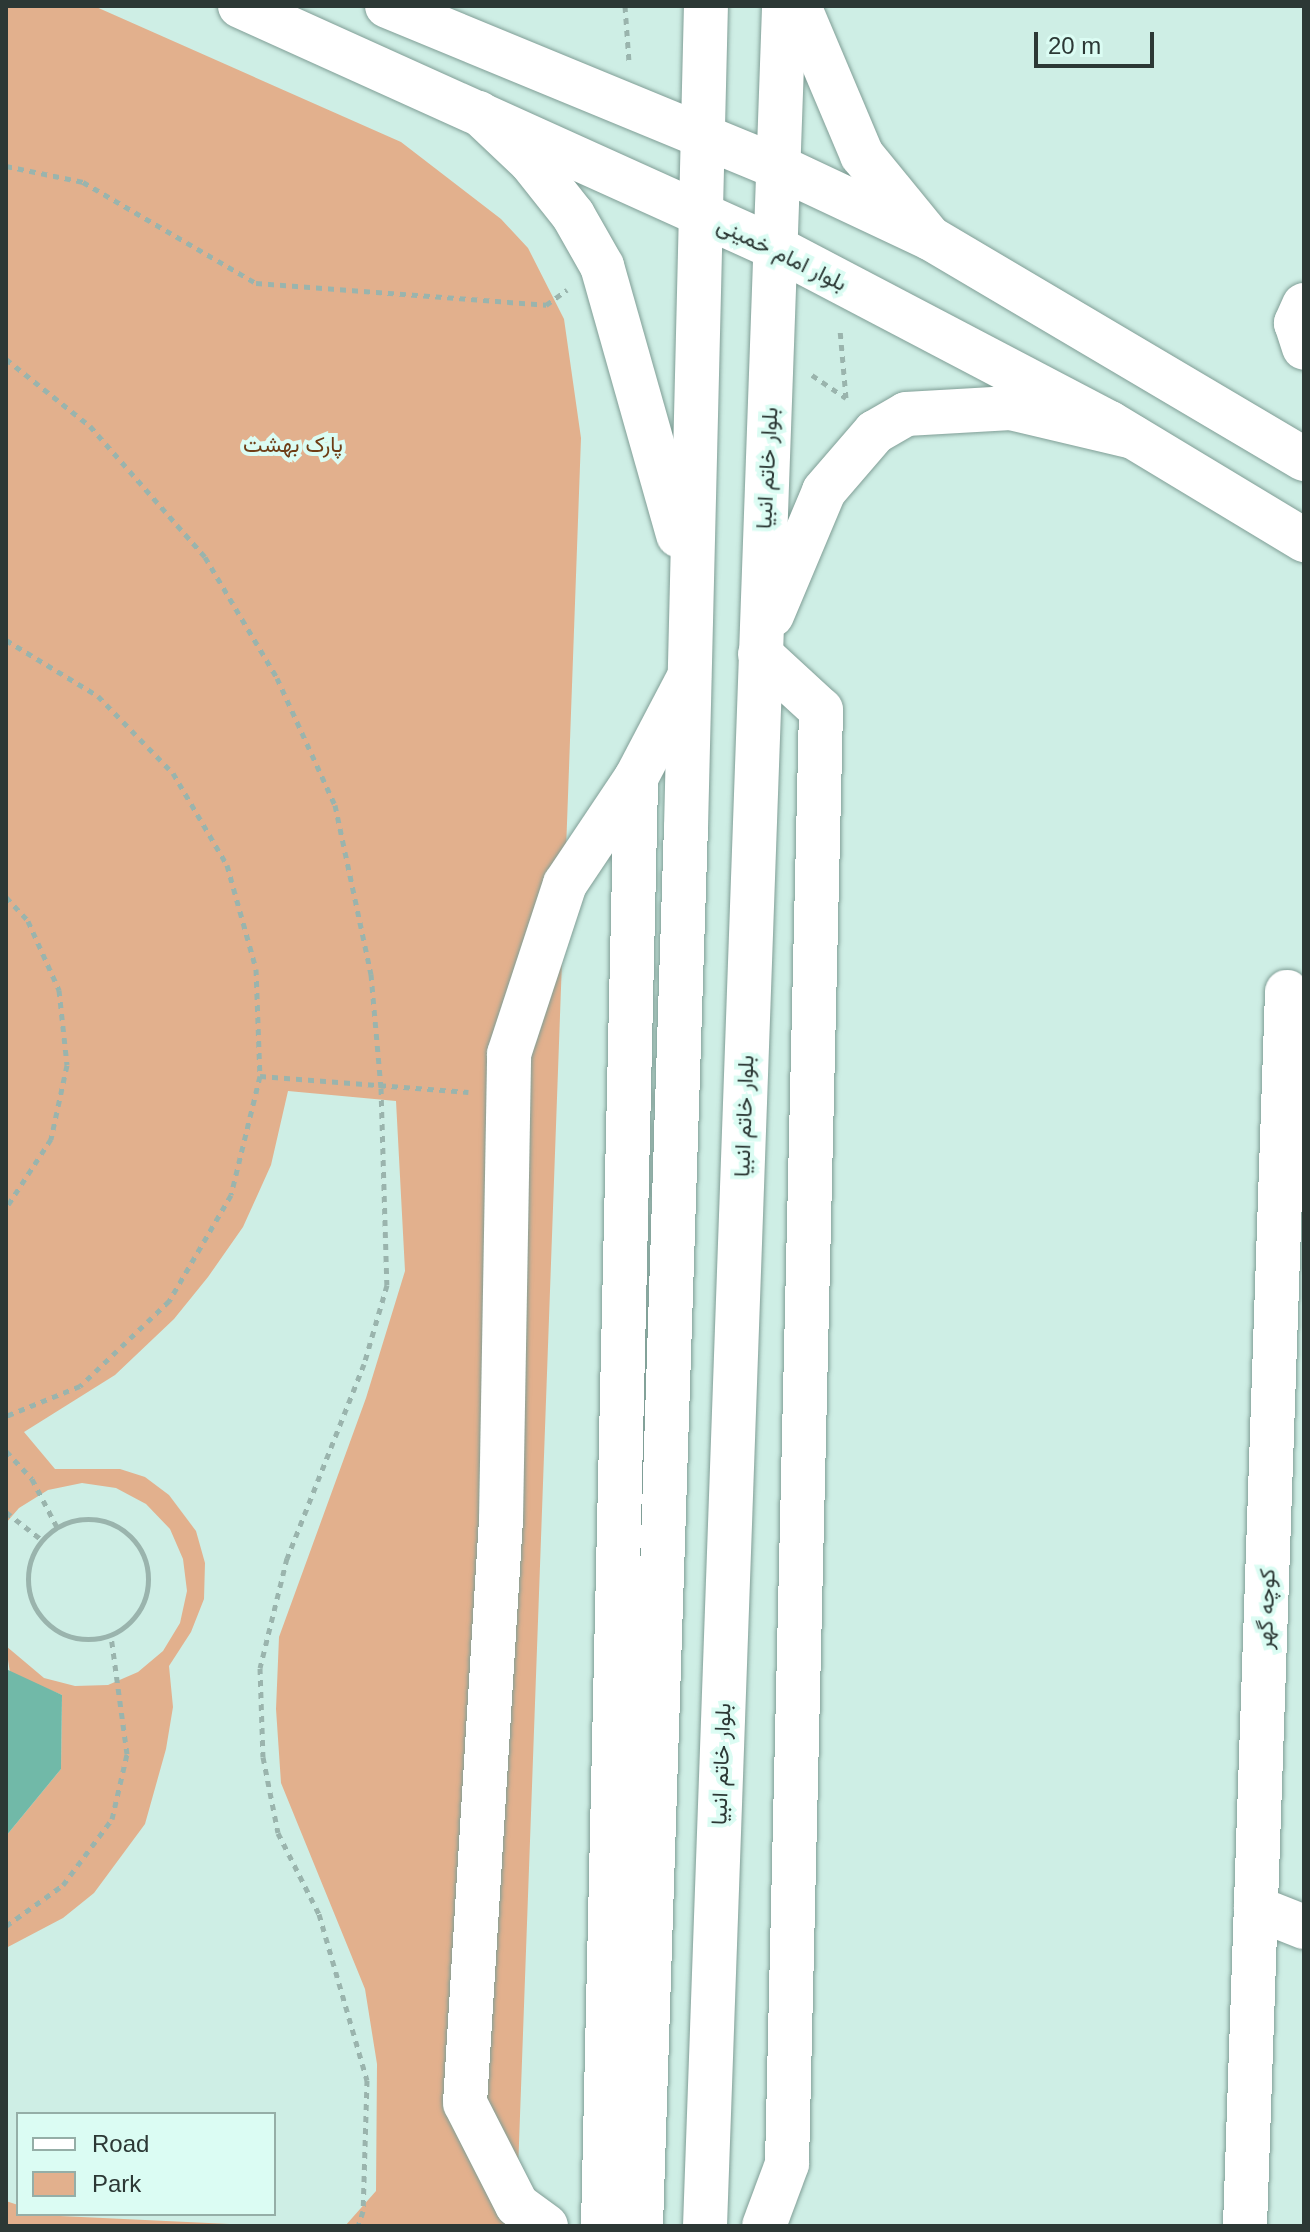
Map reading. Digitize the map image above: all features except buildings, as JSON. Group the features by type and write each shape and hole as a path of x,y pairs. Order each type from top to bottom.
{"street":[{"name":"بلوار امام خمینی","path":"240,6 778,249 1133,437 1304,540"},
{"path":"387,6 781,168 930,238 1304,459"},
{"path":"641,2226 692,585 700,134 706,6"},
{"name":"بلوار خاتم انبیا","path":"705,2226 760,649 781,168 784,6"},
{"path":"799,6 862,155 930,238"},
{"path":"479,113 531,162 573,215 602,266 692,585"},
{"path":"1304,305 1296,323 1304,348"},
{"path":"764,2226 787,2164 821,710 760,649 824,491 875,432 906,414 1011,408 1133,437"},
{"path":"546,2226 517,2205 465,2103 501,1520 509,1054 565,884 636,778 689,677"},
{"path":"603,2226 636,778"},
{"name":"کوچه گهر","path":"1245,2226 1256,1908 1288,1445 1287,992"},
{"path":"1256,1908 1304,1927"}],"path":[{"path":"6,166 83,182 256,283 546,305 602,266"},
{"path":"6,359 90,426 205,557 277,678 335,805 371,974 381,1088 387,1285 364,1364 287,1558 260,1668 263,1757 278,1833 319,1914 367,2080 363,2211 358,2226"},
{"path":"6,640 98,696 173,773 227,865 256,969 260,1076 231,1195 169,1301 80,1386 6,1416"},
{"path":"6,897 28,921 59,990 67,1065 51,1139 6,1208"},
{"path":"260,1076 381,1088 509,1095"},
{"path":"6,1451 32,1479 57,1527"},
{"path":"6,1512 42,1540"},
{"path":"95,1519 131,1536 142,1552 148,1591 140,1610 111,1635 71,1637 39,1614 27,1576 42,1540 57,1527 95,1519"},
{"path":"6,1926 63,1885 112,1819 127,1754 111,1635"}],"green space":[{"name":"پارک بهشت","path":"6,6 94,6 401,142 501,219 528,248 564,319 581,438 516,2226 345,2226 376,2191 377,2064 365,1989 281,1783 276,1709 279,1637 366,1398 405,1271 396,1101 288,1091 271,1165 243,1227 208,1277 174,1319 115,1375 24,1432 55,1469 120,1469 145,1477 169,1495 196,1531 205,1563 204,1599 191,1632 169,1666 173,1707 166,1749 145,1824 94,1893 63,1918 6,1948 6,1836 61,1769 62,1695 10,1673 6,1646 44,1678 75,1686 108,1685 138,1672 163,1651 180,1623 187,1591 183,1559 170,1529 146,1504 116,1488 82,1483 48,1490 19,1508 6,1523"},
{"path":"6,2201 16,2204 16,2216 274,2226 6,2226"}],"shaded area":[{"path":"6,1669 62,1695 61,1769 6,1836"}]}
